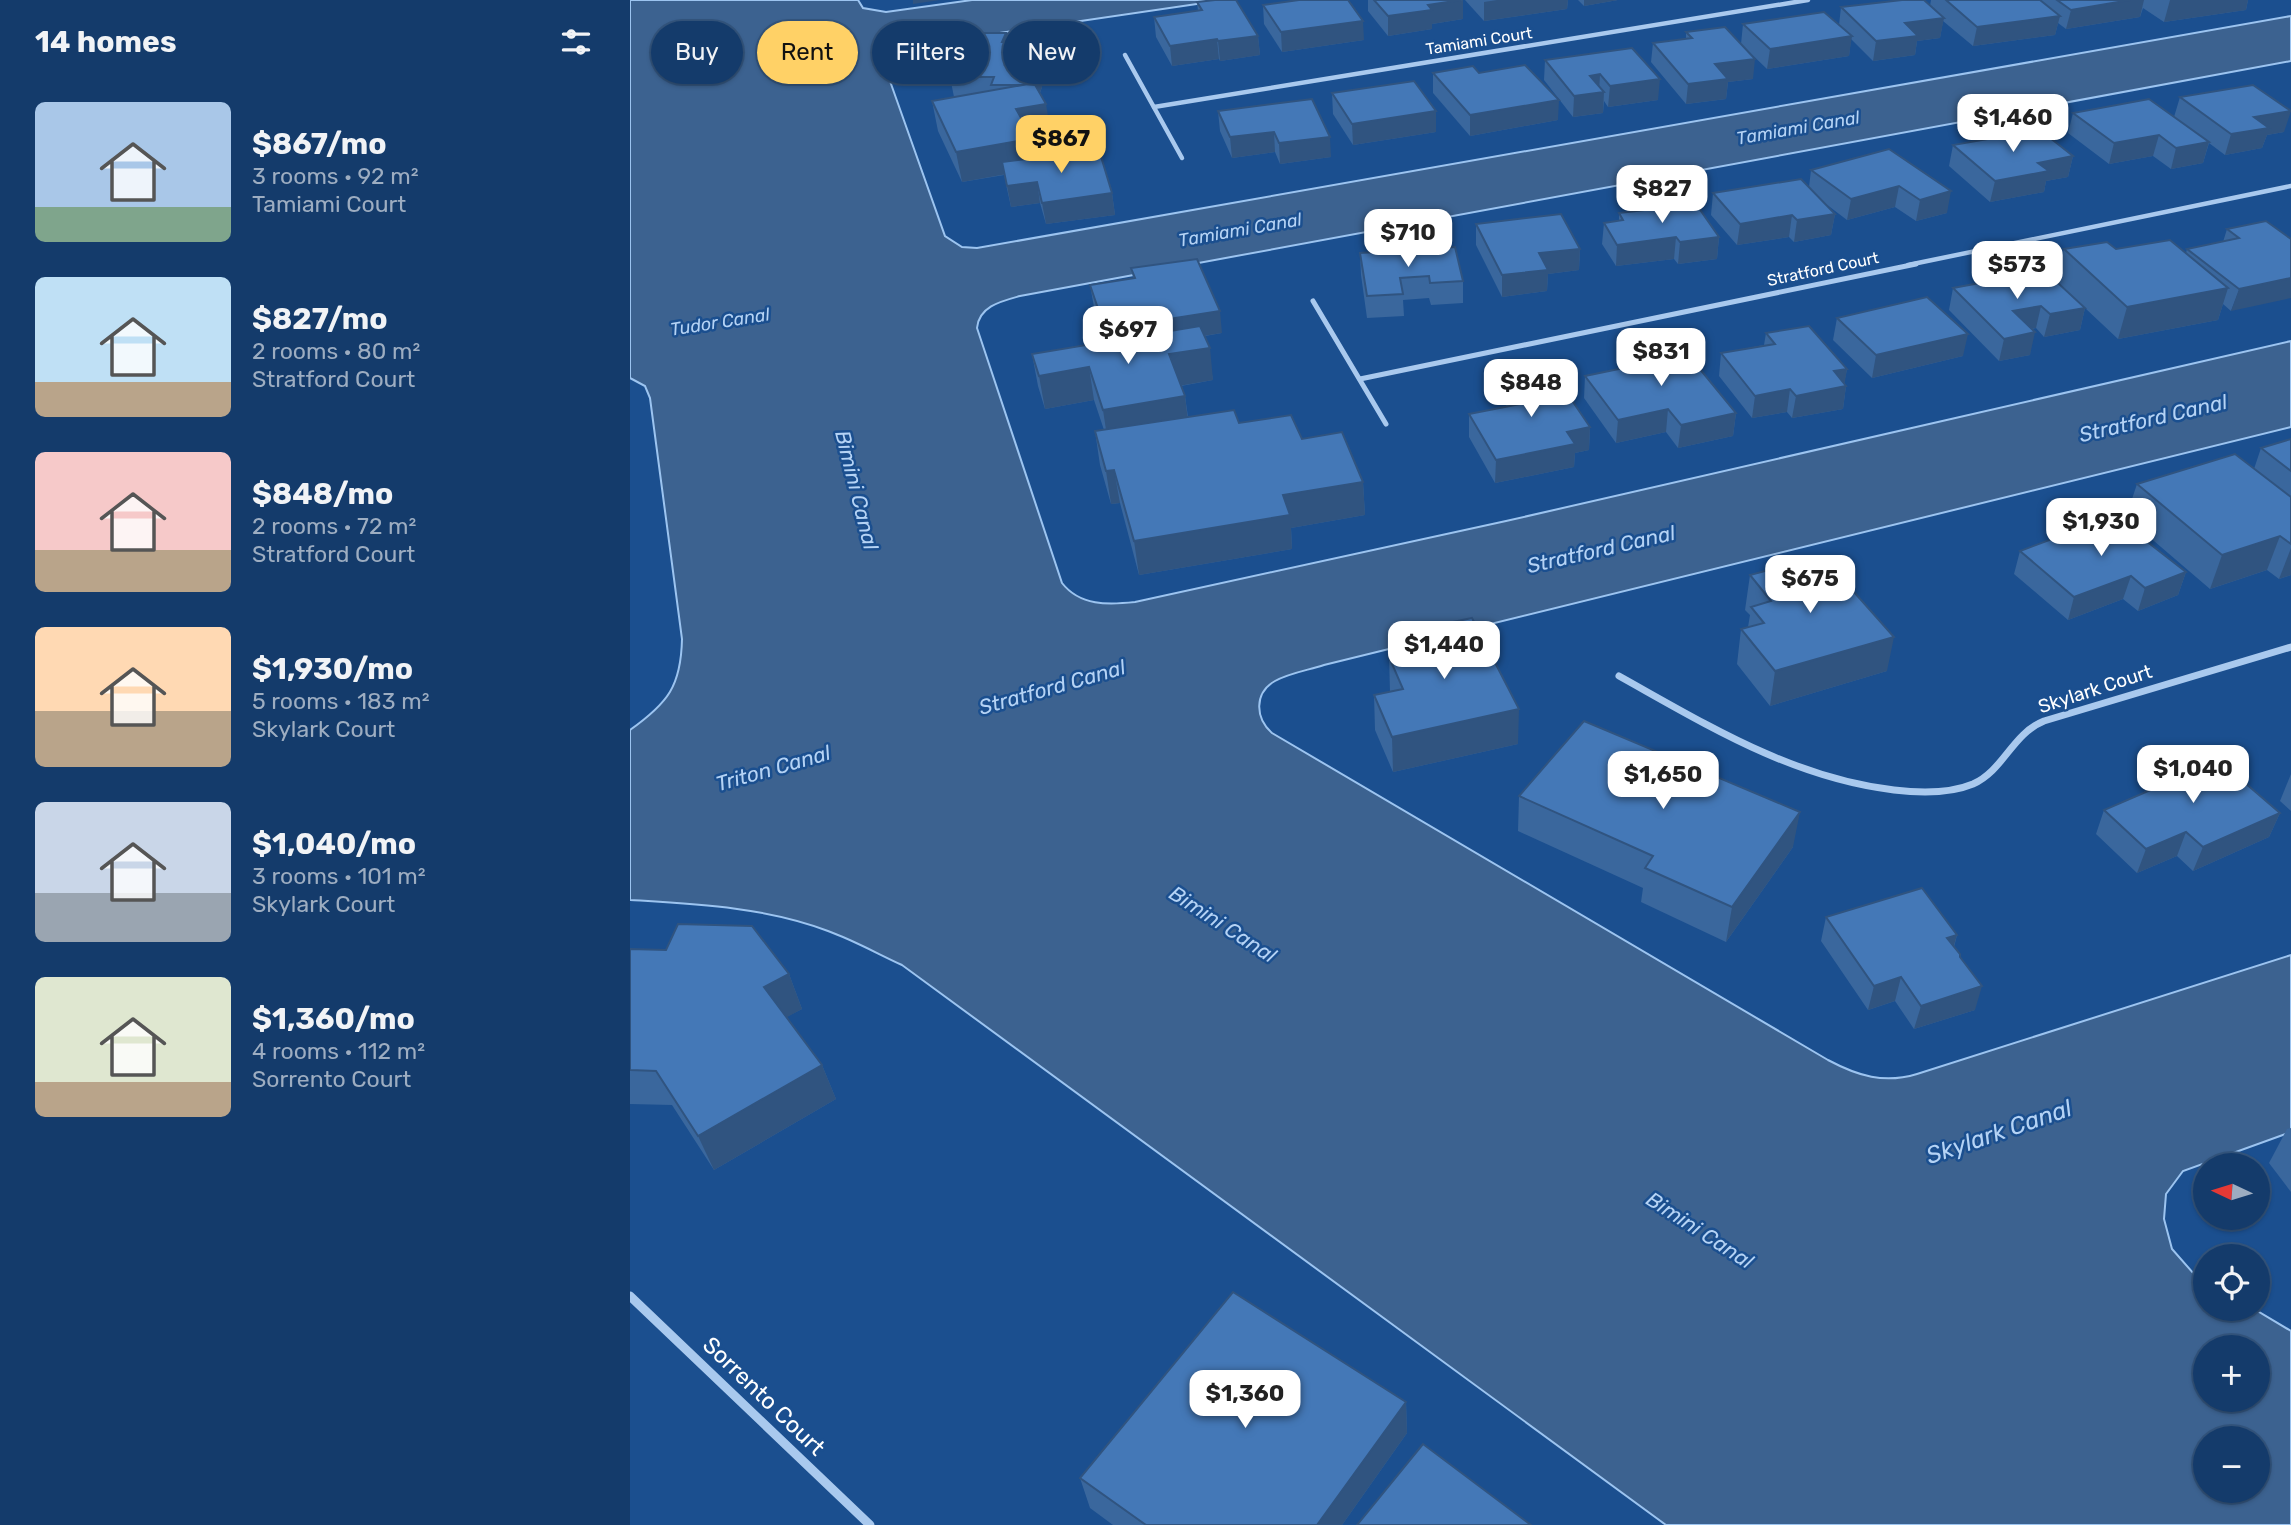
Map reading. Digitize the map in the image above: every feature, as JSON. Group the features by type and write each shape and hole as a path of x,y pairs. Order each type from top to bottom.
{"street":[{"name":"Tamiami Court","path":"1154,107 1808,0"},
{"path":"1125,55 1182,158"},
{"name":"Stratford Court","path":"1360,379 2291,186"},
{"path":"1313,301 1386,424"},
{"name":"Skylark Court","path":"1619,676 1751,747 1797,768 1860,787 1938,792 1955,790 1989,775 2021,736 2041,722 2072,710 2291,647"},
{"name":"Sorrento Court","path":"630,1296 870,1525"}],"water":[{"path":"630,0 858,0 863,8 886,12 972,0 1224,0 1081,21 1003,21 1003,32 989,35 989,21 872,21 872,84 891,84 945,236 962,247 977,248 2291,16 2291,61 1020,296 992,306 982,314 977,328 1062,583 1069,591 1086,600 1115,604 1135,602 1506,521 2291,341 2291,427 1324,665 1275,681 1263,692 1259,706 1262,720 1272,733 1828,1060 1871,1077 1893,1078 1917,1074 2291,955 2291,1132 2233,1153 2193,1153 2193,1167 2183,1171 2166,1194 2164,1219 2172,1249 2193,1273 2193,1321 2270,1321 2270,1319 2291,1331 2291,1525 1666,1525 902,965 837,935 780,917 730,908 630,900 630,730 654,711 670,692 679,669 682,639 650,398 645,386 630,378"}],"building":[{"path":"1236,0 1258,36 1170,46 1154,17 1202,10 1197,2"},
{"path":"1299,0 1348,0 1363,21 1281,32 1263,5"},
{"path":"1374,0 1461,0 1428,5 1432,10 1388,16"},
{"path":"1924,0 1944,18 1905,23 1918,36 1876,41 1841,7"},
{"path":"1946,0 2040,0 2060,16 1977,27"},
{"path":"2057,0 2130,0 2071,10"},
{"path":"1824,12 1852,36 1770,49 1743,24"},
{"path":"1725,27 1755,59 1715,64 1728,79 1688,84 1653,43 1692,38 1686,32"},
{"path":"989,33 1003,33 1003,84 1032,84 991,85 994,77 989,77"},
{"path":"1632,48 1660,79 1610,86 1600,74 1590,76 1604,92 1574,96 1545,60"},
{"path":"1525,65 1559,100 1470,115 1433,73 1473,66 1479,73"},
{"path":"1414,81 1436,111 1352,124 1332,93"},
{"path":"1035,84 1046,104 1016,109 1025,125 1034,124 1041,137 956,152 932,101"},
{"path":"2253,85 2291,111 2254,117 2269,128 2231,134 2180,97"},
{"path":"1312,99 1330,137 1279,143 1274,132 1230,137 1218,111"},
{"path":"2149,99 2209,142 2176,148 2159,135 2114,143 2073,113"},
{"path":"2040,130 2073,156 2038,163 2049,171 1995,181 1953,145"},
{"path":"1889,149 1951,191 1920,200 1899,186 1851,199 1811,170"},
{"path":"1099,150 1112,193 1042,203 1037,182 1007,186 1002,162"},
{"path":"1801,179 1835,214 1797,220 1792,215 1740,224 1713,193"},
{"path":"1696,204 1719,237 1680,242 1676,237 1617,245 1604,223 1623,220 1619,213"},
{"path":"1561,214 1580,249 1539,253 1548,270 1502,275 1476,224"},
{"path":"2266,221 2291,239 2291,278 2239,289 2187,249 2239,238 2227,229"},
{"path":"2170,240 2228,288 2127,307 2064,249 2107,242 2116,249"},
{"path":"1455,247 1463,281 1430,283 1429,276 1400,278 1403,294 1367,296 1360,253"},
{"path":"1197,259 1220,311 1105,329 1090,285 1135,278 1131,268"},
{"path":"2045,271 2085,308 2050,314 2041,306 2013,311 2035,332 2004,339 1953,288"},
{"path":"1927,297 1968,334 1876,355 1837,318"},
{"path":"1200,326 1210,348 1169,354 1185,396 1103,410 1089,367 1039,376 1032,354"},
{"path":"1809,326 1847,369 1834,371 1846,386 1796,396 1790,389 1755,396 1721,353 1775,344 1766,333"},
{"path":"1681,346 1736,413 1681,425 1668,409 1618,420 1585,376 1633,366 1626,357"},
{"path":"1554,374 1590,427 1567,432 1575,444 1496,460 1469,414 1520,404 1506,383"},
{"path":"1234,410 1239,423 1291,415 1302,439 1342,432 1363,482 1283,495 1290,515 1134,541 1114,470 1106,471 1095,431"},
{"path":"2291,439 2291,471 2261,448"},
{"path":"2235,454 2291,497 2291,544 2280,536 2222,555 2137,484"},
{"path":"2114,516 2186,572 2145,588 2131,576 2074,597 2020,551"},
{"path":"1822,556 1894,637 1775,671 1741,629 1764,623 1751,607 1771,601 1750,575"},
{"path":"1472,618 1519,709 1392,737 1374,695 1403,689 1389,657 1411,652 1402,633"},
{"path":"1584,721 1800,812 1732,907 1645,868 1653,856 1519,796"},
{"path":"2209,752 2280,813 2203,847 2186,832 2146,849 2104,810 2160,786 2150,777"},
{"path":"1922,888 1957,935 1947,938 1982,986 1921,1006 1901,977 1874,986 1826,917"},
{"path":"678,924 752,926 789,974 764,987 822,1065 698,1136 656,1071 630,1070 630,949 666,950"},
{"path":"1233,1292 1406,1402 1317,1525 1146,1525 1080,1478"},
{"path":"1423,1444 1531,1525 1357,1525"}],"water label":[{"name":"Tamiami Canal","path":"1798,128"},
{"name":"Tamiami Canal","path":"1240,230"},
{"name":"Tudor Canal","path":"720,322"},
{"name":"Stratford Canal","path":"2153,418"},
{"name":"Bimini Canal","path":"857,490"},
{"name":"Stratford Canal","path":"1601,549"},
{"name":"Stratford Canal","path":"1052,687"},
{"name":"Triton Canal","path":"773,768"},
{"name":"Bimini Canal","path":"1223,924"},
{"name":"Skylark Canal","path":"1999,1132"},
{"name":"Bimini Canal","path":"1700,1230"}]}
